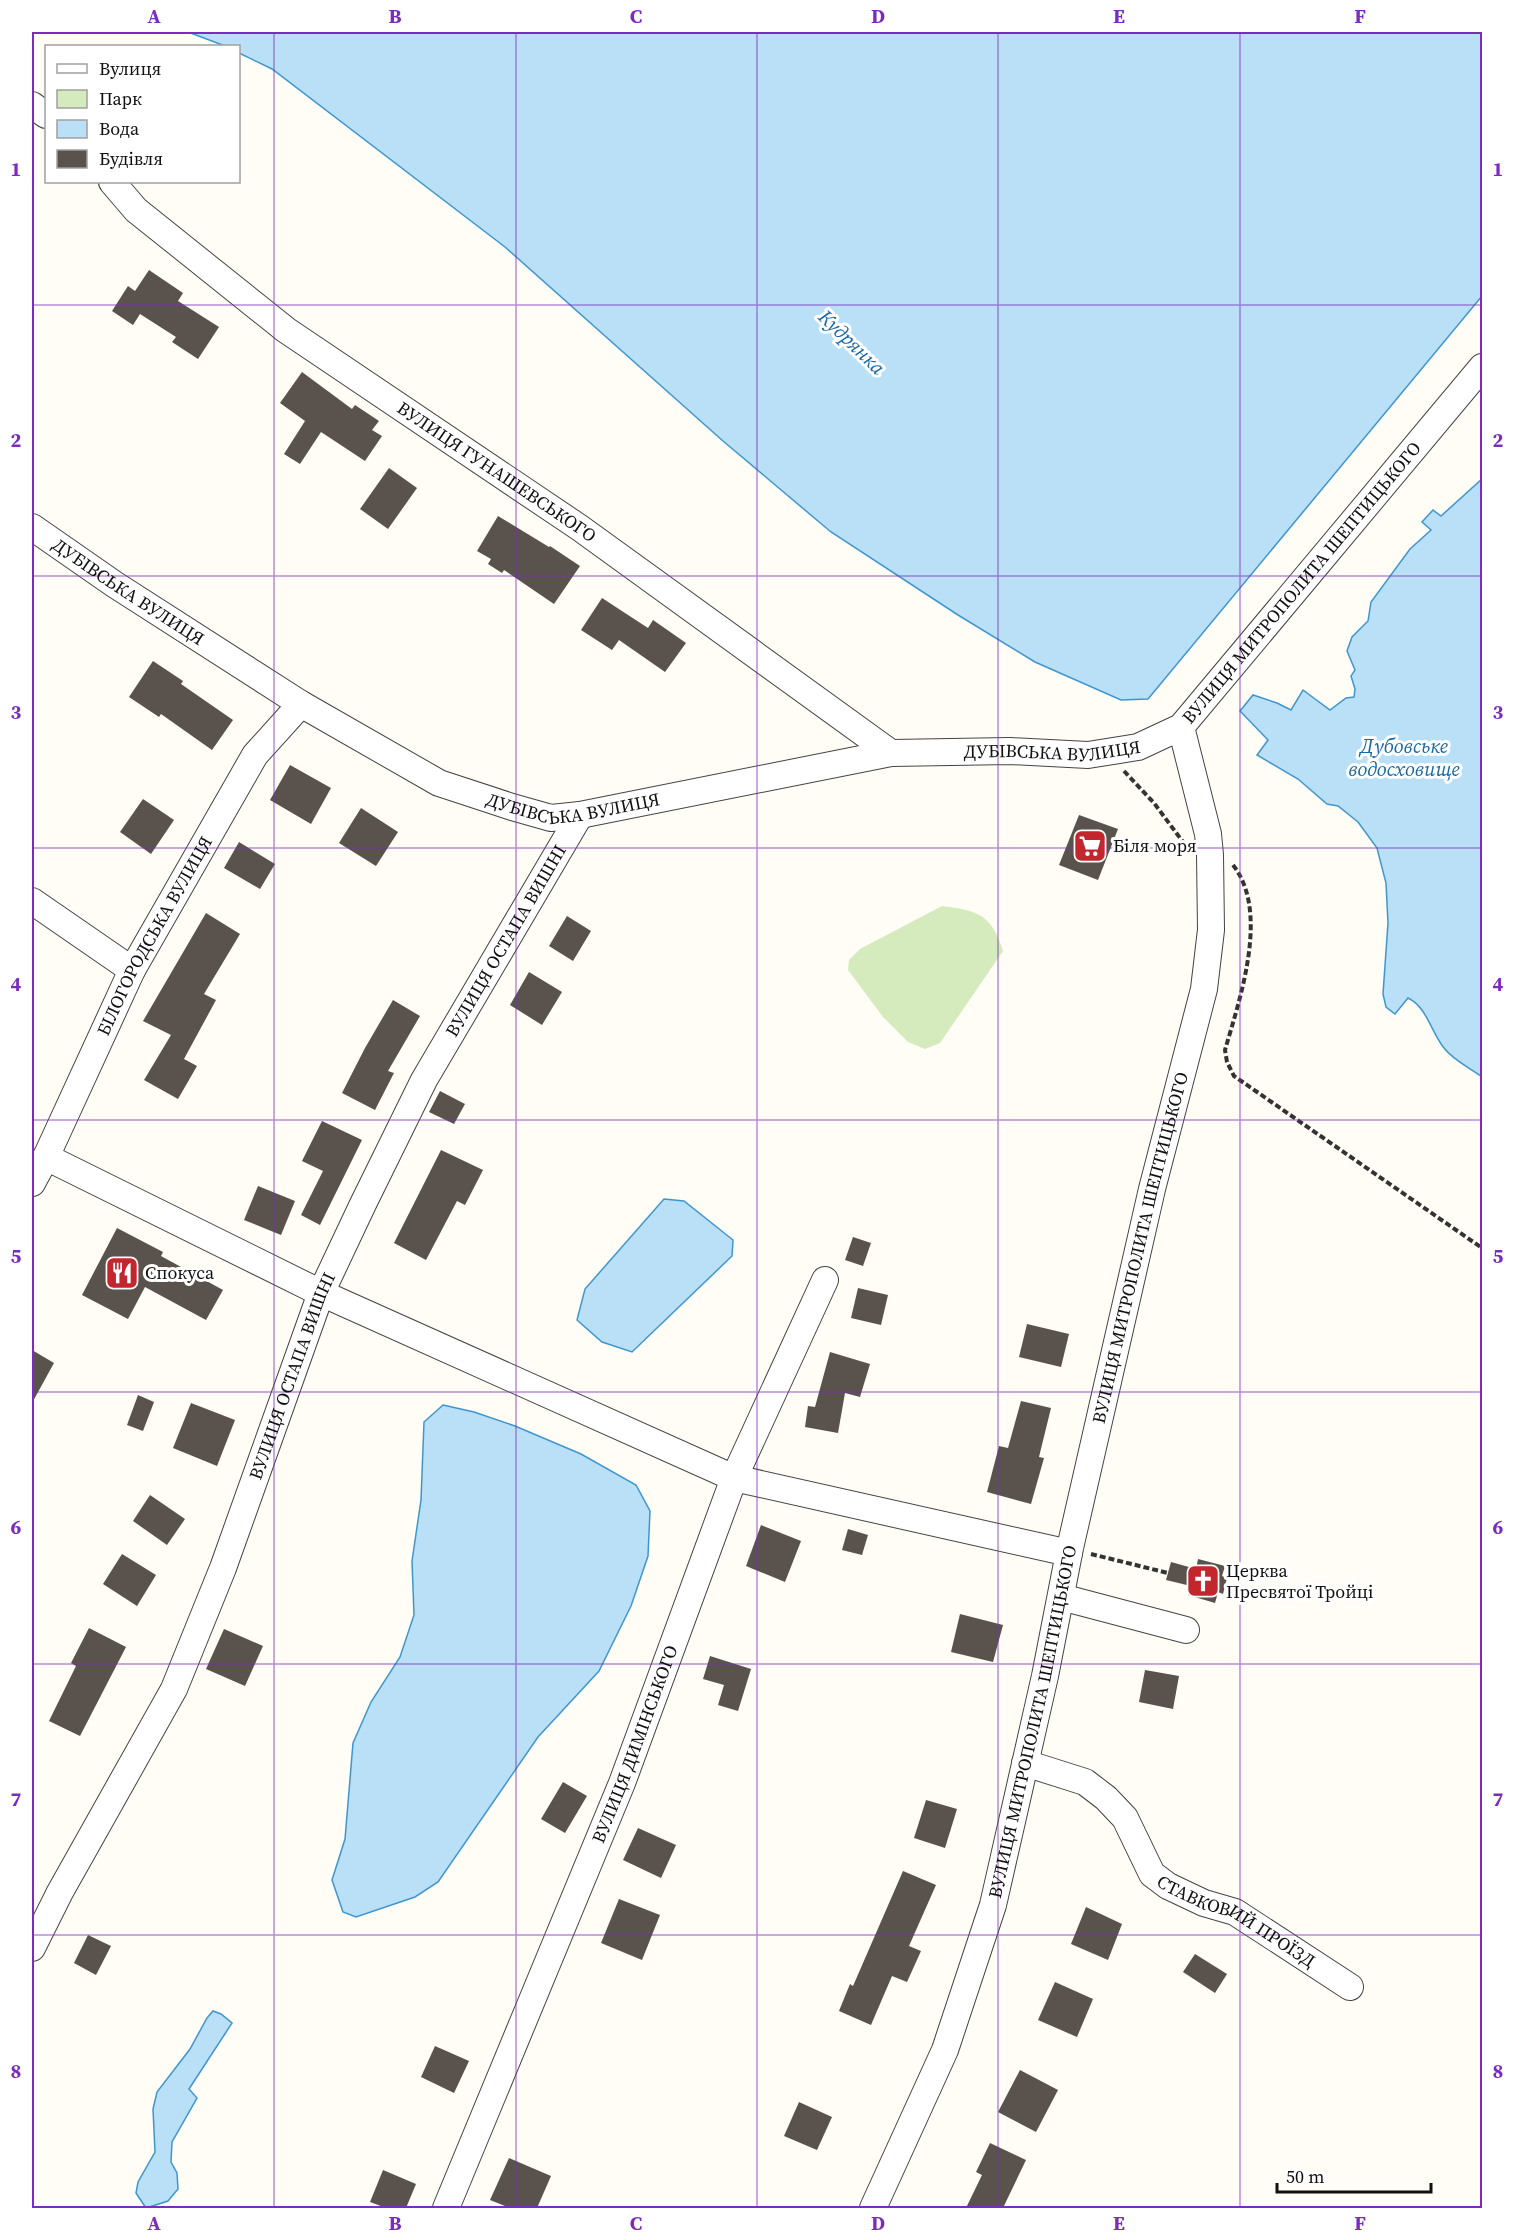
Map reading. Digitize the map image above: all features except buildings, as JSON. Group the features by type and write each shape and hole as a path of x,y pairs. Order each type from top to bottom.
{"street":[{"path":"32,105 45,114"},
{"name":"ВУЛИЦЯ ГУНАШЕВСЬКОГО","path":"113,183 136,210 285,330 580,528 891,753"},
{"name":"ВУЛИЦЯ МИТРОПОЛИТА ШЕПТИЦЬКОГО","path":"873,2208 945,2050 993,1905 1152,1188 1204,989 1211,930 1208,834 1181,727 1482,367"},
{"name":"ДУБІВСЬКА ВУЛИЦЯ","path":"32,528 300,704 439,783 551,818 580,815 891,753 1010,751 1088,755 1138,747 1181,727"},
{"name":"БІЛОГОРОДСЬКА ВУЛИЦЯ","path":"32,1184 132,970 255,756 300,704"},
{"name":"ВУЛИЦЯ ОСТАПА ВИШНІ","path":"32,1948 60,1892 174,1689 222,1568 321,1293 424,1080 580,815"},
{"path":"32,901 132,970"},
{"path":"46,1157 321,1293 734,1479 1070,1550"},
{"name":"ВУЛИЦЯ ДИМІНСЬКОГО","path":"446,2208 622,1783 734,1479 825,1280"},
{"path":"1060,1597 1186,1630"},
{"name":"СТАВКОВИЙ ПРОЇЗД","path":"1025,1763 1085,1782 1106,1797 1125,1818 1152,1874 1168,1886 1204,1903 1235,1912 1350,1987"}],"path":[{"path":"1123,770 1154,803 1191,854"},
{"path":"1208,834 1239,872 1249,901 1252,929 1246,967 1226,1050 1227,1062 1234,1076 1482,1248"},
{"path":"1070,1550 1168,1573"}],"green space":[{"path":"942,906 982,916 994,929 1003,951 940,1043 925,1049 908,1042 883,1017 848,970 849,960 860,949"}],"water":[{"name":"Кудрянка","path":"188,32 1482,32 1482,296 1148,699 1121,700 1035,662 831,532 723,441 505,247 272,69 240,53 240,45 222,45"},
{"name":"Дубовське водосховище","path":"1482,479 1482,1077 1448,1052 1420,1007 1414,1002 1408,998 1395,1014 1386,1007 1383,994 1388,923 1386,883 1377,848 1358,822 1338,806 1327,804 1298,779 1257,755 1268,740 1240,711 1253,695 1291,710 1303,690 1330,710 1346,698 1354,697 1355,689 1351,676 1355,670 1347,651 1352,637 1368,621 1371,602 1410,549 1431,530 1422,522 1433,510 1441,516"},
{"path":"664,1199 684,1201 733,1240 732,1256 632,1352 602,1342 577,1320 585,1289"},
{"path":"443,1405 474,1412 515,1426 581,1454 636,1485 650,1511 648,1556 631,1606 599,1671 538,1737 438,1882 415,1897 356,1917 343,1912 332,1880 345,1839 353,1743 371,1702 400,1657 414,1615 412,1561 421,1500 424,1422"},
{"path":"213,2011 232,2023 189,2089 197,2098 172,2142 171,2162 177,2173 178,2189 168,2201 146,2208 136,2193 138,2182 155,2152 153,2109 157,2092 190,2049"}],"place":[{"name":"Біля моря","path":"1090,846"},
{"name":"Спокуса","path":"122,1273"},
{"name":"Церква Пресвятої Тройці","path":"1203,1581"}]}
